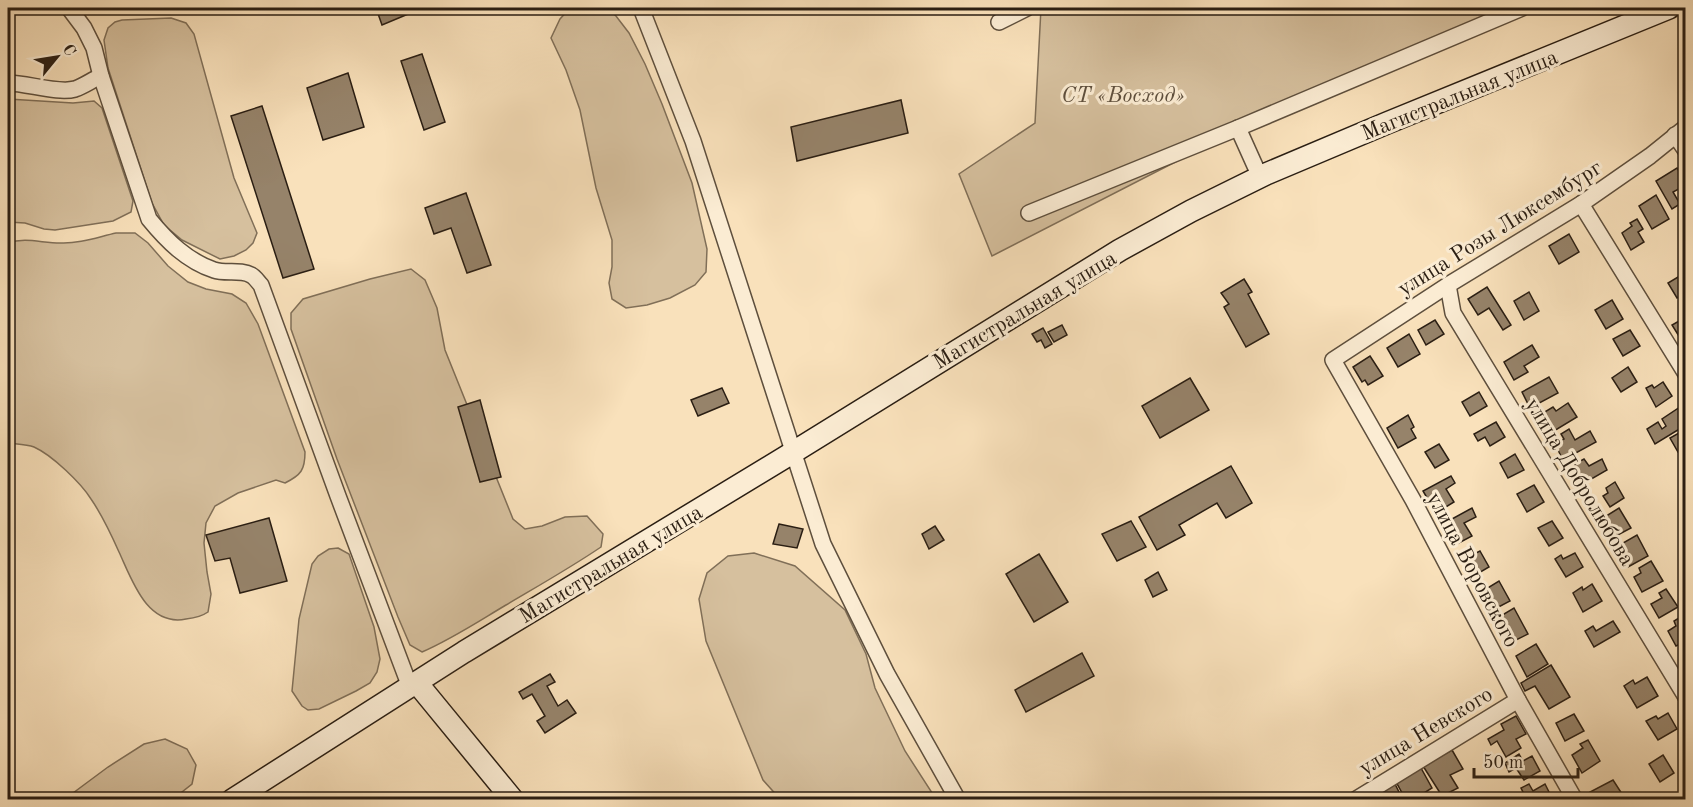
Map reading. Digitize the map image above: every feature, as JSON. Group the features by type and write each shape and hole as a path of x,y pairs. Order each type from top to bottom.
{"main road":[{"name":"Магистральная улица","path":"232,800 464,652 1120,250 1260,177 1398,118 1669,8"},
{"path":"414,685 513,800"}],"street":[{"path":"69,8 84,28 94,48 101,76 149,219 163,237 192,261 217,271 251,274 261,285 334,485 414,685"},
{"path":"641,8 693,141 823,544 887,674 958,800"},
{"path":"999,22 1027,8"},
{"path":"1029,213 1522,8"},
{"path":"8,83 62,90 74,89 101,76"},
{"path":"1238,128 1260,177"},
{"path":"1681,131 1686,151"},
{"name":"улица Розы Люксембург","path":"1333,360 1448,285 1581,204 1650,156 1681,131"},
{"path":"1581,204 1686,374"},
{"name":"улица Добролюбова","path":"1448,285 1453,313 1686,697"},
{"name":"улица Воровского","path":"1333,360 1413,500 1518,700 1575,800"},
{"name":"улица Невского","path":"1355,800 1518,700"}],"green space":[{"path":"570,8 607,8 629,33 662,104 692,183 707,249 706,272 695,285 670,298 647,305 626,308 612,299 609,283 612,267 612,240 596,188 580,110 566,70 551,38 560,19"},
{"name":"СТ «Восход»","path":"1041,8 1533,8 1224,137 992,256 959,174 1035,123"},
{"path":"171,18 186,23 194,34 234,178 257,233 253,243 246,250 234,256 220,259 182,240 164,225 152,203 108,68 104,40 108,28 115,22"},
{"path":"8,99 73,103 94,101 102,108 133,201 131,212 113,221 55,230 25,223 8,222"},
{"path":"116,233 135,233 148,243 168,266 188,282 206,289 232,294 246,303 258,324 305,452 303,468 285,483 276,480 238,493 215,506 206,523 204,543 211,594 208,612 195,618 172,620 151,609 136,588 99,512 80,485 66,470 41,451 28,445 8,443 8,243 27,240 67,243"},
{"path":"411,269 425,280 437,308 445,350 513,519 525,529 542,526 565,517 587,516 603,534 601,547 589,555 465,630 422,652 410,645 398,617 337,459 291,329 291,313 303,299"},
{"path":"338,548 349,554 374,627 380,659 377,672 370,683 319,709 308,710 302,706 292,691 299,619 312,564 318,556 329,549"},
{"path":"754,553 795,566 845,610 866,654 875,688 905,751 936,799 780,799 763,780 706,641 699,599 707,573 728,556"},
{"path":"165,739 187,749 196,765 192,784 173,799 65,799 144,744"}],"building":[{"path":"376,8 412,8 413,12 382,25"},
{"path":"422,54 445,122 424,130 401,61"},
{"path":"348,73 364,127 323,140 307,88"},
{"path":"901,100 908,133 797,161 791,127"},
{"path":"262,106 314,269 283,278 231,116"},
{"path":"1677,168 1686,185 1673,192 1680,204 1672,209 1656,181"},
{"path":"466,193 491,265 467,273 451,228 434,234 425,208"},
{"path":"1656,195 1669,219 1652,229 1639,206"},
{"path":"1637,219 1643,229 1638,232 1644,242 1631,250 1622,233 1632,226 1630,223"},
{"path":"1569,234 1579,252 1559,264 1549,246"},
{"path":"1683,274 1686,278 1686,293 1677,298 1668,283"},
{"path":"1244,279 1252,292 1248,294 1269,334 1246,347 1224,307 1229,304 1221,293"},
{"path":"1487,287 1511,325 1503,330 1489,308 1478,315 1468,299"},
{"path":"1529,292 1539,311 1524,320 1514,301"},
{"path":"1612,300 1623,319 1606,329 1595,310"},
{"path":"1686,317 1686,339 1682,341 1672,325"},
{"path":"1435,320 1444,334 1426,345 1418,330"},
{"path":"1062,325 1067,335 1054,342 1048,332"},
{"path":"1043,328 1052,344 1045,348 1041,340 1037,342 1032,334"},
{"path":"1630,330 1640,346 1623,356 1613,339"},
{"path":"1409,334 1420,354 1398,367 1387,348"},
{"path":"1532,345 1539,357 1524,366 1528,372 1514,380 1504,362"},
{"path":"1370,356 1383,376 1368,385 1365,380 1362,382 1353,367"},
{"path":"1628,367 1637,382 1621,392 1612,378"},
{"path":"1549,377 1558,393 1530,408 1522,392"},
{"path":"1190,378 1209,410 1160,438 1142,406"},
{"path":"1663,382 1672,396 1656,407 1646,388 1652,385 1654,388"},
{"path":"722,388 729,403 698,416 691,400"},
{"path":"1479,392 1487,406 1470,416 1462,402"},
{"path":"480,400 501,477 480,482 458,407"},
{"path":"1568,403 1577,417 1549,434 1538,416 1553,407 1556,411"},
{"path":"1680,407 1686,415 1686,425 1655,444 1647,429 1658,422 1662,429 1666,426 1662,419"},
{"path":"1408,415 1416,438 1398,448 1387,428"},
{"path":"1496,422 1505,437 1490,446 1485,437 1478,441 1474,434"},
{"path":"1569,429 1575,440 1590,431 1596,442 1563,460 1555,444 1564,439 1561,434"},
{"path":"1686,429 1686,448 1678,452 1670,438"},
{"path":"1439,444 1449,460 1435,468 1425,452"},
{"path":"1515,454 1524,470 1508,478 1500,463"},
{"path":"1584,459 1589,466 1602,459 1607,470 1581,485 1573,471 1576,470 1573,465"},
{"path":"1231,466 1252,503 1226,518 1217,503 1179,525 1185,535 1157,550 1139,517"},
{"path":"1451,476 1455,483 1446,489 1454,502 1436,513 1423,491"},
{"path":"1615,482 1624,498 1610,507 1603,496 1608,493 1606,488"},
{"path":"1534,485 1544,502 1527,512 1517,494"},
{"path":"1472,508 1476,517 1464,523 1472,536 1455,545 1446,529 1453,525 1450,520"},
{"path":"1619,508 1631,528 1614,537 1603,518"},
{"path":"269,518 287,581 240,593 230,558 215,561 206,535"},
{"path":"1131,521 1146,547 1117,561 1102,534"},
{"path":"1552,521 1563,538 1549,546 1538,528"},
{"path":"779,524 803,529 797,548 773,544"},
{"path":"935,526 944,540 929,549 922,534"},
{"path":"1637,535 1648,556 1628,567 1616,547"},
{"path":"1480,551 1489,567 1472,577 1465,564 1472,559 1470,556"},
{"path":"1575,553 1583,567 1566,577 1555,559 1561,555 1563,559"},
{"path":"1039,554 1068,602 1034,622 1006,574"},
{"path":"1651,561 1663,581 1642,592 1634,577 1641,573 1639,568"},
{"path":"1158,572 1167,590 1153,597 1145,580"},
{"path":"1499,581 1510,601 1491,611 1481,592"},
{"path":"1592,584 1602,601 1583,612 1573,593"},
{"path":"1666,589 1678,607 1659,618 1651,604 1662,598 1659,593"},
{"path":"1514,608 1528,634 1510,643 1501,627 1504,625 1499,617"},
{"path":"1682,616 1686,623 1686,641 1676,646 1668,631 1676,626 1674,621"},
{"path":"1613,621 1620,632 1594,647 1585,631 1593,626 1596,631"},
{"path":"1536,644 1548,664 1527,677 1516,656"},
{"path":"1082,653 1094,676 1026,712 1015,690"},
{"path":"1551,665 1570,697 1549,709 1535,686 1525,691 1521,683"},
{"path":"550,674 555,682 547,686 558,706 567,700 576,713 545,733 537,721 545,716 532,694 523,699 519,692"},
{"path":"1647,677 1658,696 1637,708 1624,686 1633,680 1635,684"},
{"path":"1668,713 1677,729 1658,740 1646,721 1656,716 1658,719"},
{"path":"1574,714 1584,731 1565,741 1556,723"},
{"path":"1516,716 1526,734 1516,739 1521,748 1506,757 1497,741 1491,745 1488,739 1504,730 1501,724"},
{"path":"1588,740 1600,761 1582,773 1572,755 1583,748 1580,744"},
{"path":"1452,750 1463,769 1450,775 1458,788 1442,796 1423,766"},
{"path":"1519,754 1523,761 1532,756 1540,771 1524,780 1516,768 1509,772 1505,763"},
{"path":"1663,755 1674,773 1660,782 1649,764"},
{"path":"1421,768 1432,788 1413,800 1406,800 1395,780 1405,778"},
{"path":"1613,780 1624,797 1618,800 1595,800 1590,792"},
{"path":"1395,784 1403,800 1378,800 1375,795"},
{"path":"1529,784 1533,791 1545,784 1553,800 1527,800 1521,788"}]}
